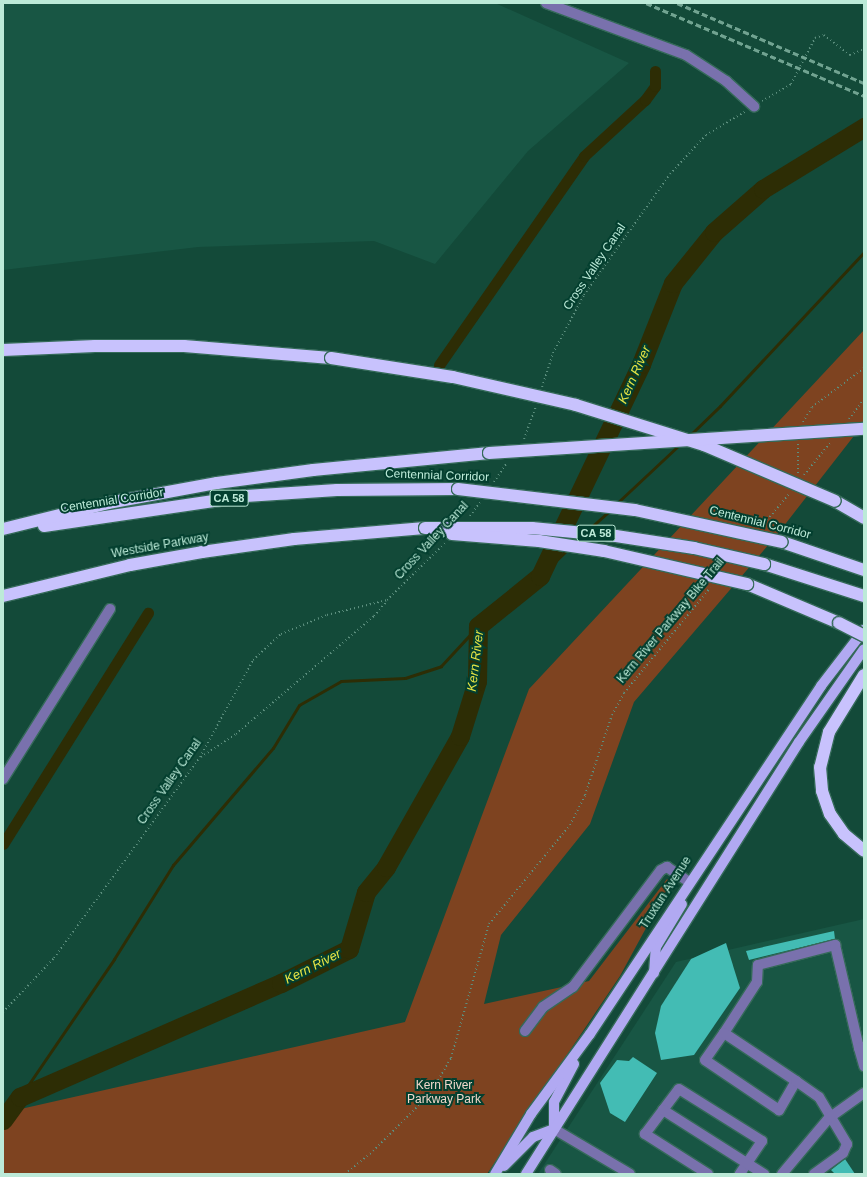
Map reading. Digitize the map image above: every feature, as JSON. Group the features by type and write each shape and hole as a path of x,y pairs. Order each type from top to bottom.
{"highway":[{"path":"3,350 176,346 331,358 460,378 584,408 704,445 835,501 864,518"},
{"path":"3,529 101,505 217,483 320,469 489,453 864,429"},
{"name":"Centennial Corridor","path":"3,534 120,513 246,496 337,490 458,489 635,510 782,542 864,570"},
{"name":"CA 58","path":"423,530 491,526 581,532 658,542 764,564 863,595"},
{"path":"423,530 572,545 683,567 747,584 839,623 864,636"},
{"name":"Westside Parkway","path":"3,596 166,558 324,536 423,530"},
{"path":"864,675 829,732 820,767 822,791 830,814 844,834 864,851"}],"main road":[{"name":"Truxtun Avenue","path":"496,1174 531,1114 590,1034 689,882 821,686 864,630"},
{"path":"526,1174 654,975 799,742 864,649"},
{"path":"654,975 656,947 689,894 689,882"},
{"path":"554,1129 554,1102 590,1034"},
{"path":"496,1174 533,1137 554,1129"}],"street":[{"path":"546,3 686,55 726,81 754,106"},
{"path":"3,779 110,609"},
{"path":"525,1031 542,1007 573,987 661,870 667,867 689,882"},
{"path":"796,1082 779,1110 704,1060 724,1033 757,982 758,964 835,945 861,1047 864,1066"},
{"path":"724,1033 819,1097 829,1118 846,1140 847,1149 814,1174"},
{"path":"708,1174 646,1134 679,1089 762,1142 740,1174"},
{"path":"782,1174 829,1118 864,1093"},
{"path":"663,1110 764,1174"},
{"path":"554,1129 613,1170 630,1174"}],"path":[{"name":"Cross Valley Canal","path":"541,391 552,353 584,294 670,174 706,135 790,84 815,38 824,35 850,55 864,49"},
{"path":"802,425 812,407 864,368"},
{"path":"522,442 538,398"},
{"path":"844,424 864,399"},
{"path":"800,480 835,437"},
{"path":"798,438 799,476"},
{"path":"492,484 509,460"},
{"path":"760,528 795,486"},
{"name":"Cross Valley Canal","path":"466,521 483,497"},
{"name":"Cross Valley Canal","path":"3,1012 54,958 200,757 253,660 281,634 327,615 387,600 449,538"},
{"name":"Kern River Parkway Bike Trail","path":"345,1174 379,1146 430,1094 451,1058 489,924 570,825 585,796 612,715 624,693 715,582"},
{"path":"200,757 212,752 241,730 374,616 387,600"}],"shaded area":[{"path":"3,3 495,3 629,63 528,151 435,264 374,241 198,247 3,270"},
{"path":"864,919 864,1174 538,1174 676,962"}],"green space":[{"name":"Kern River Parkway Park","path":"864,330 864,423 776,536 634,702 590,824 501,935 484,1004 589,981 667,879 671,882 620,976 487,1174 3,1174 3,1113 405,1022 529,689"}],"building":[{"path":"834,931 835,939 749,960 746,951"},
{"path":"726,943 740,988 694,1055 661,1060 655,1033 661,1006 691,959"},
{"path":"633,1057 657,1073 625,1122 610,1113 600,1083 617,1060 629,1061"},
{"path":"845,1159 855,1174 835,1174 831,1170"}],"waterway":[{"path":"439,365 584,156 645,100 655,86 655,71"},
{"name":"Kern River","path":"3,1120 20,1097 281,983 349,949 366,892 386,867 460,736 477,681 478,626 540,576 641,364 673,283 714,232 763,189 864,127"},
{"path":"689,436 720,406 864,252"},
{"path":"616,504 679,445"},
{"path":"588,530 609,511"},
{"path":"540,576 568,549"},
{"path":"3,844 148,613"},
{"path":"20,1097 114,959 173,865 273,748 299,705 341,681 405,678 441,666 478,626"}],"railway":[{"path":"646,3 864,96"},
{"path":"677,3 864,83"}]}
